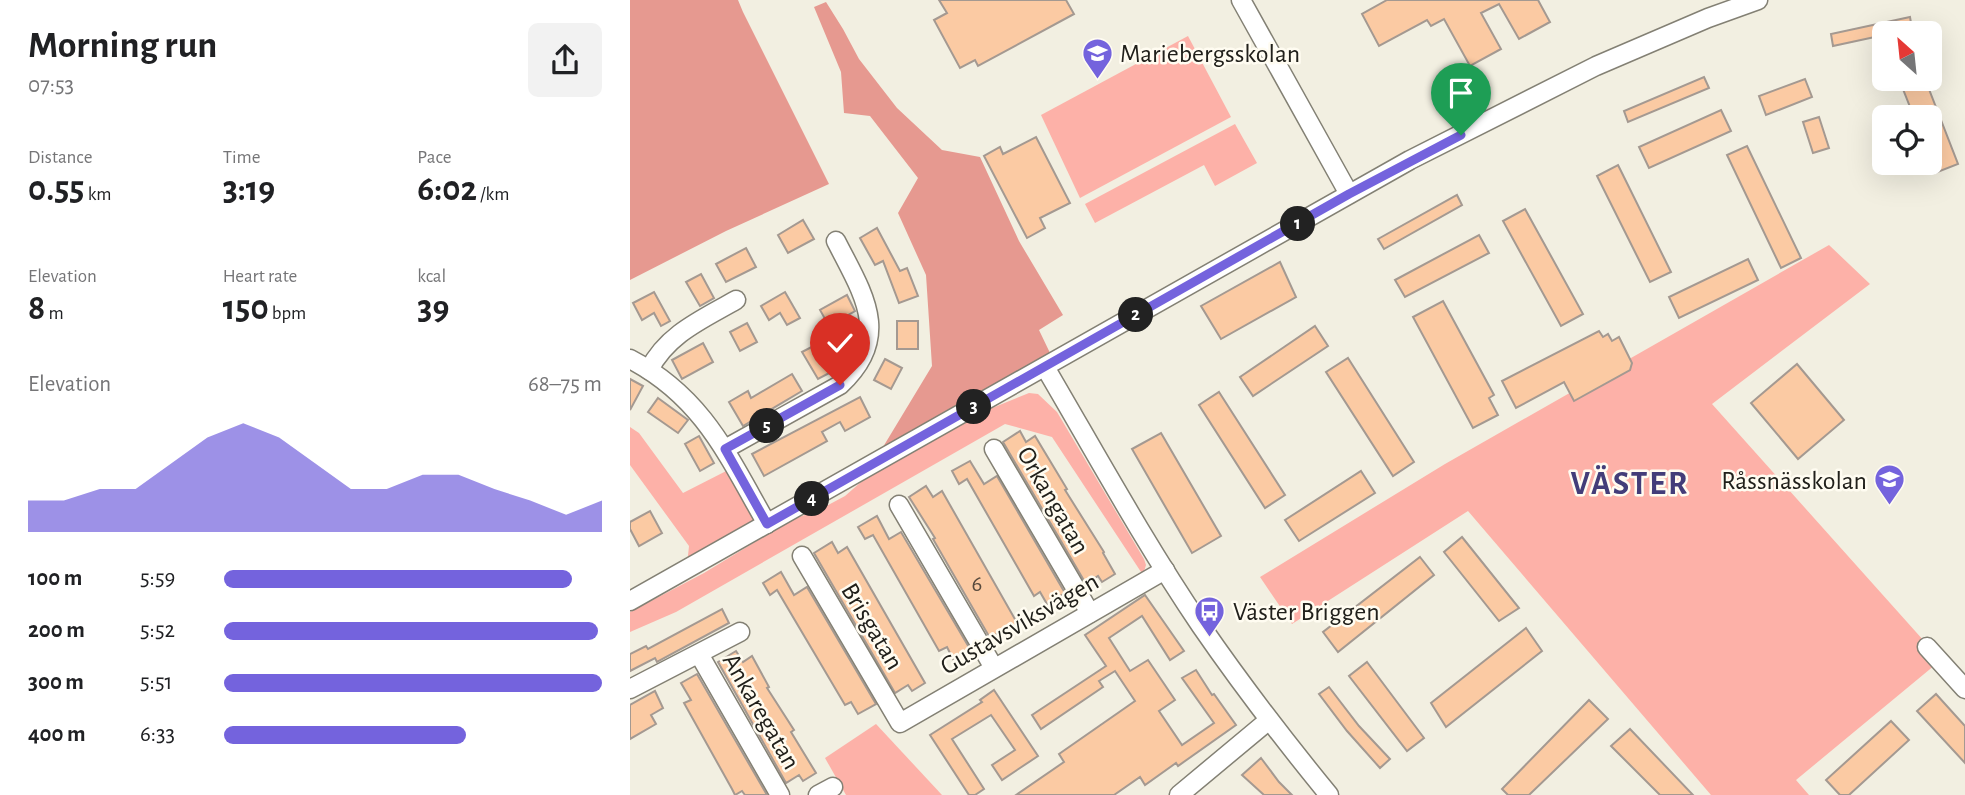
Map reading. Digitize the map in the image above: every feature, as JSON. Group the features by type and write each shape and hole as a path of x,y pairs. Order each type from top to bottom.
{"street":[{"path":"1241,0 1349,194"},
{"path":"630,601 1349,194 1573,76 1707,18 1758,0"},
{"path":"725,449 840,385 862,360 870,331 868,307 836,241"},
{"path":"649,370 655,357 673,338 736,300"},
{"path":"630,359 649,370 692,405 725,449 767,524"},
{"path":"1045,367 1165,570 1205,632 1329,795"},
{"name":"Orkangatan","path":"994,449 1090,613"},
{"path":"900,505 994,668"},
{"name":"Brisgatan","path":"802,556 900,723"},
{"name":"Gustavsviksvägen","path":"900,723 1165,570"},
{"name":"Ankaregatan","path":"630,689 740,632"},
{"path":"1927,647 1965,689"},
{"name":"Ankaregatan","path":"699,654 780,795"},
{"path":"1179,795 1269,719"}],"shaded area":[{"path":"630,0 738,0 829,184 726,231 630,280"},
{"path":"826,2 859,59 897,108 942,150 980,157 1019,241 1063,315 1039,330 1050,353 883,447 932,366 926,275 898,213 918,178 870,116 844,113 841,72 814,7"},
{"path":"1188,36 1231,117 1080,198 1041,115"},
{"path":"1235,124 1257,163 1215,186 1204,165 1095,223 1085,204"},
{"path":"1829,245 1870,284 1712,404 1941,660 1796,780 1809,795 1711,795 1468,511 1292,624 1260,577 1445,464"},
{"path":"1029,393 1038,394 1057,412 1144,559 1146,565 1143,575 1052,437 1005,424 676,612 630,632 630,612 704,573 793,519 817,511 845,496 861,482 975,415"},
{"path":"630,427 639,433 683,493 736,466 770,518 687,565 689,546 630,465"},
{"path":"876,724 942,795 846,795 825,758"}],"building":[{"path":"939,0 1066,0 1074,14 978,66 975,60 960,68 934,20 947,13"},
{"path":"1387,0 1538,0 1550,22 1519,39 1499,4 1481,13 1501,49 1470,66 1444,19 1431,26 1427,20 1379,46 1362,14"},
{"path":"1910,17 1911,21 1891,21"},
{"path":"1872,25 1872,38 1833,46 1831,34"},
{"path":"1704,77 1709,88 1628,122 1624,111"},
{"path":"1805,79 1812,97 1766,115 1759,96"},
{"path":"1904,91 1930,91 1935,105 1909,105"},
{"path":"1721,110 1731,131 1649,168 1639,147"},
{"path":"1819,117 1829,148 1813,153 1803,122"},
{"path":"1942,123 1958,164 1942,170"},
{"path":"1036,137 1070,203 1040,218 1045,228 1027,238 984,156 1000,147 1003,154"},
{"path":"1747,146 1801,258 1781,268 1727,155"},
{"path":"1618,165 1671,272 1650,282 1597,176"},
{"path":"1457,195 1462,205 1384,249 1378,239"},
{"path":"1525,209 1583,314 1561,326 1503,221"},
{"path":"803,220 814,239 788,253 778,235"},
{"path":"877,228 900,271 907,268 918,296 899,303 883,261 875,265 860,238"},
{"path":"1479,235 1489,253 1405,297 1395,280"},
{"path":"746,248 756,267 726,282 716,264"},
{"path":"1748,259 1758,280 1679,318 1669,297"},
{"path":"1280,262 1296,297 1221,339 1201,306"},
{"path":"701,274 714,298 700,306 686,282"},
{"path":"654,292 670,321 661,326 654,313 642,320 633,303"},
{"path":"785,292 800,318 787,325 780,313 769,320 761,306"},
{"path":"847,295 855,311 829,326 820,310"},
{"path":"1443,301 1494,395 1489,398 1498,415 1473,428 1413,317"},
{"path":"897,321 918,321 918,349 897,349"},
{"path":"747,323 757,342 740,351 730,332"},
{"path":"1315,326 1328,346 1253,396 1240,377"},
{"path":"1599,331 1603,337 1608,334 1612,341 1619,337 1632,363 1630,370 1574,401 1564,382 1516,408 1502,381"},
{"path":"703,343 713,362 682,379 672,360"},
{"path":"819,343 835,370 818,379 802,352"},
{"path":"1348,358 1414,462 1393,476 1326,372"},
{"path":"885,359 902,368 891,389 874,380"},
{"path":"1797,364 1844,420 1798,459 1751,403"},
{"path":"792,374 802,391 743,426 729,402 748,391 751,398"},
{"path":"630,379 643,386 630,410"},
{"path":"1219,392 1285,495 1265,508 1199,405"},
{"path":"860,397 870,417 845,431 840,422 822,432 827,441 764,476 752,454"},
{"path":"658,398 688,420 678,433 648,412"},
{"path":"1020,431 1026,442 1035,436 1104,552 1115,574 1102,582 1098,576 1086,584 1003,442"},
{"path":"1161,433 1221,536 1192,553 1132,449"},
{"path":"699,436 714,463 700,471 685,444"},
{"path":"970,461 984,484 997,476 1065,593 1047,604 1040,592 1034,596 967,479 959,484 952,471"},
{"path":"1361,471 1375,493 1299,541 1285,520"},
{"path":"926,486 933,497 942,491 1020,628 1007,636 1003,630 990,638 933,539 935,538 909,497"},
{"path":"650,511 662,533 639,546 630,529 630,522"},
{"path":"877,516 889,539 901,532 970,649 953,659 947,647 939,651 873,535 865,539 858,527"},
{"path":"1462,537 1519,608 1499,621 1444,552"},
{"path":"832,542 838,553 847,547 925,683 912,691 908,685 895,693 814,553"},
{"path":"1420,557 1434,575 1338,652 1323,632"},
{"path":"781,572 794,595 807,587 876,704 858,714 851,702 845,705 777,590 770,595 763,583"},
{"path":"1145,595 1184,651 1170,660 1142,616 1109,638 1130,671 1148,660 1175,700 1159,711 1182,745 1214,723 1182,678 1196,670 1236,725 1178,766 1176,763 1145,785 1140,777 1114,795 1016,795 1064,762 1059,754 1135,701 1115,671 1099,681 1103,687 1041,729 1032,715 1106,666 1085,635"},
{"path":"722,609 729,623 657,662 655,658 630,671 630,654 646,646 648,649"},
{"path":"1526,628 1542,651 1446,727 1431,703"},
{"path":"736,651 743,662 752,656 769,687 767,688 794,730 791,732 816,773 803,781 799,775 786,783 718,662"},
{"path":"1367,662 1424,738 1407,751 1349,676"},
{"path":"697,674 767,795 745,795 742,791 735,795 684,703 691,700 681,683"},
{"path":"1329,687 1359,726 1390,759 1380,768 1319,694"},
{"path":"994,690 1038,756 1002,780 992,765 1015,750 991,715 952,739 984,789 975,795 969,795 930,735 982,702 980,700"},
{"path":"655,691 663,708 651,715 656,724 630,739 630,705"},
{"path":"1936,694 1965,726 1965,763 1917,711"},
{"path":"1589,700 1608,719 1529,795 1508,795 1502,789"},
{"path":"1891,721 1909,740 1849,795 1840,795 1826,780"},
{"path":"1630,729 1693,795 1660,795 1611,746"},
{"path":"1261,758 1292,795 1264,795 1242,775"}],"place":[{"name":"Mariebergsskolan","path":"1097,80"},
{"name":"Råssnässkolan","path":"1890,507"},
{"name":"Väster Briggen","path":"1210,638"}],"district":[{"name":"VÄSTER","path":"1630,482"}],"route":[{"path":"840,385 725,449 767,524 1349,194 1461,135"}]}
